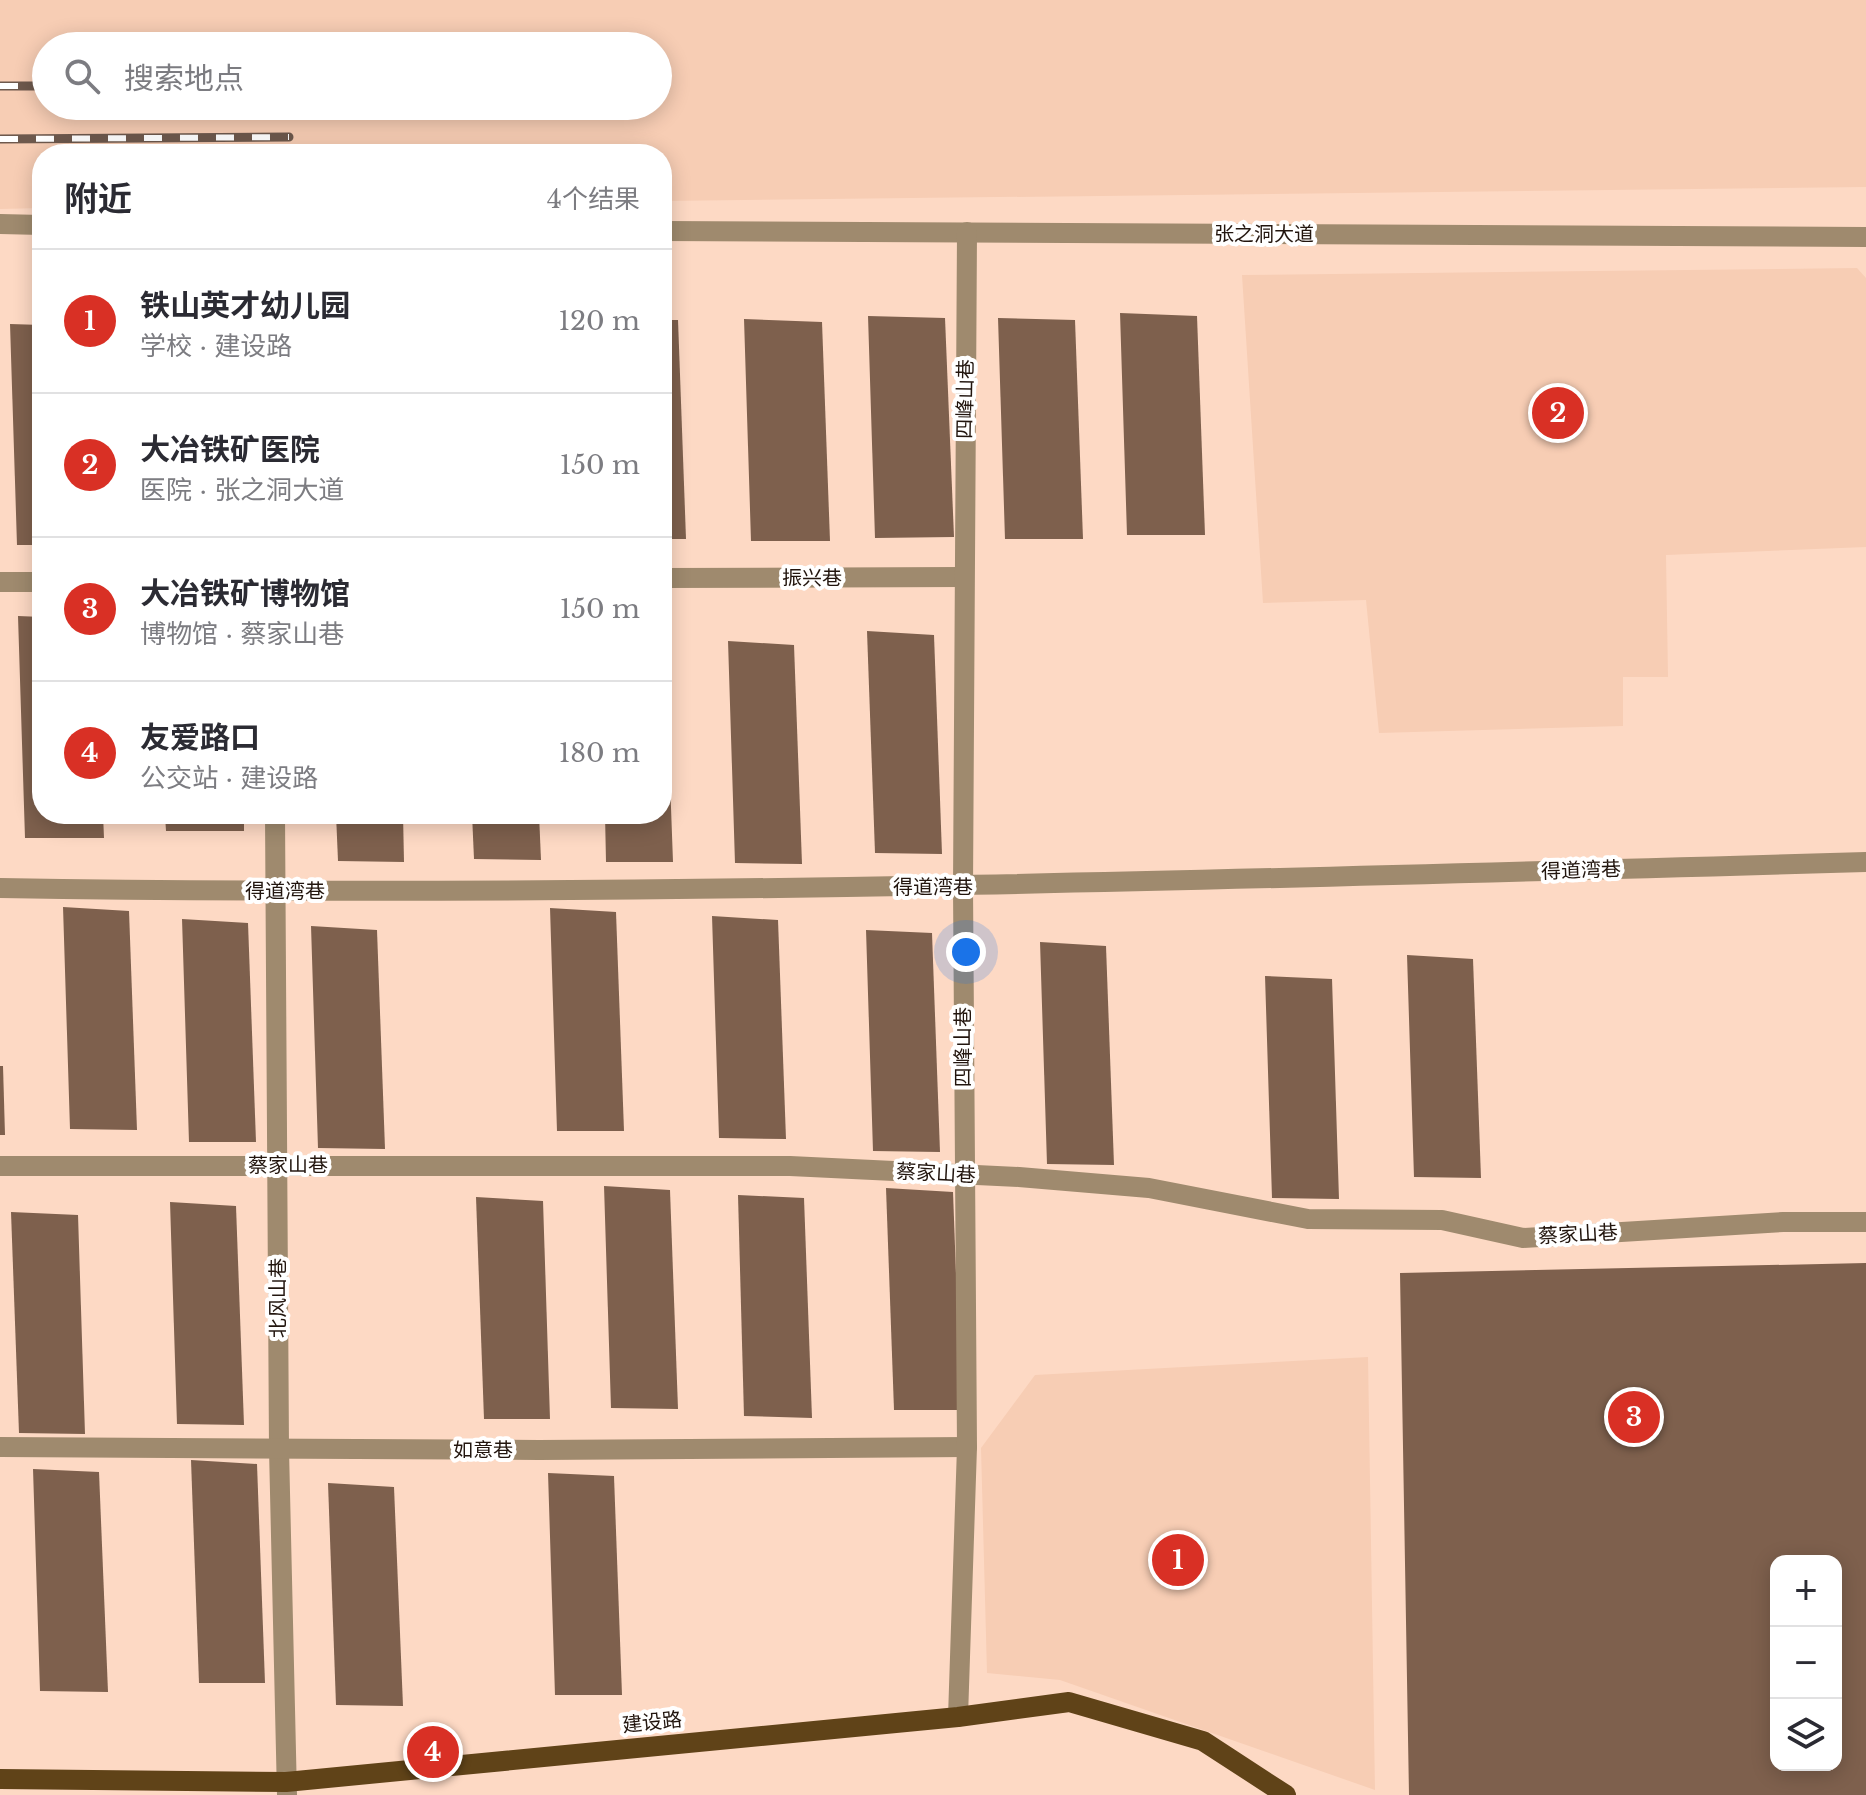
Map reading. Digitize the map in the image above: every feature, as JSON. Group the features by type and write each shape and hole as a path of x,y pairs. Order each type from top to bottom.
{"main road":[{"name":"建设路","path":"0,1779 286,1789 958,1717 1069,1702 1203,1741 1286,1795"}],"street":[{"path":"0,224 32,225"},
{"name":"张之洞大道","path":"672,231 1866,237"},
{"name":"四峰山巷","path":"958,1717 967,1447 963,577 967,232"},
{"name":"振兴巷","path":"672,578 963,577"},
{"path":"0,582 32,582"},
{"name":"北风山巷","path":"275,824 279,1449 286,1789"},
{"name":"得道湾巷","path":"0,888 274,892 963,887 1866,862"},
{"name":"蔡家山巷","path":"0,1166 790,1166 964,1174 1149,1188 1308,1219 1442,1220 1523,1238 1783,1222 1866,1222"},
{"name":"如意巷","path":"0,1447 967,1447"}],"shaded area":[{"path":"0,0 1866,0 1866,187 672,201 672,144 32,144 32,208 0,209"},
{"path":"1857,268 1866,278 1866,547 1666,555 1668,677 1623,677 1623,726 1379,733 1366,600 1263,603 1242,275"},
{"path":"1368,1357 1375,1790 1060,1680 987,1673 981,1448 1035,1375"}],"building":[{"path":"1120,313 1197,316 1205,535 1127,535"},
{"path":"868,316 945,318 954,537 875,538"},
{"path":"998,318 1075,320 1083,539 1005,539"},
{"path":"744,319 822,322 830,541 751,541"},
{"path":"672,320 678,320 686,539 672,539"},
{"path":"10,324 32,325 32,545 17,545"},
{"path":"18,616 32,617 32,824 103,824 104,838 25,838"},
{"path":"867,631 934,635 942,854 875,853"},
{"path":"728,641 794,645 802,864 735,863"},
{"path":"166,824 244,824 244,831 166,831"},
{"path":"336,824 403,824 404,862 338,861"},
{"path":"472,824 539,824 541,860 474,859"},
{"path":"605,824 672,824 673,862 606,862"},
{"path":"63,907 129,911 137,1130 70,1129"},
{"path":"550,908 616,912 624,1131 557,1131"},
{"path":"712,916 778,920 786,1139 719,1138"},
{"path":"182,919 248,923 256,1142 189,1142"},
{"path":"311,926 377,930 385,1149 318,1148"},
{"path":"866,930 932,933 940,1152 873,1151"},
{"path":"1040,942 1106,946 1114,1165 1047,1164"},
{"path":"1407,955 1473,959 1481,1178 1414,1177"},
{"path":"1265,976 1332,979 1339,1199 1272,1198"},
{"path":"0,1066 3,1066 5,1135 0,1135"},
{"path":"604,1186 670,1190 678,1409 611,1408"},
{"path":"886,1188 953,1192 961,1410 894,1410"},
{"path":"738,1195 804,1198 812,1418 744,1416"},
{"path":"476,1197 543,1201 550,1419 484,1419"},
{"path":"170,1202 236,1206 244,1425 177,1424"},
{"path":"11,1212 78,1215 85,1434 19,1433"},
{"path":"1866,1263 1866,1795 1409,1795 1400,1273"},
{"path":"191,1460 257,1464 265,1683 199,1683"},
{"path":"33,1469 99,1472 108,1692 40,1691"},
{"path":"548,1473 614,1476 622,1695 555,1695"},
{"path":"328,1483 394,1487 403,1706 336,1705"}],"railway":[{"path":"0,86 32,86"},
{"path":"0,139 289,137"}],"place":[{"name":"大冶铁矿医院","path":"1558,413"},
{"name":"大冶铁矿博物馆","path":"1634,1417"},
{"name":"铁山英才幼儿园","path":"1178,1560"},
{"name":"友爱路口","path":"433,1752"}]}
